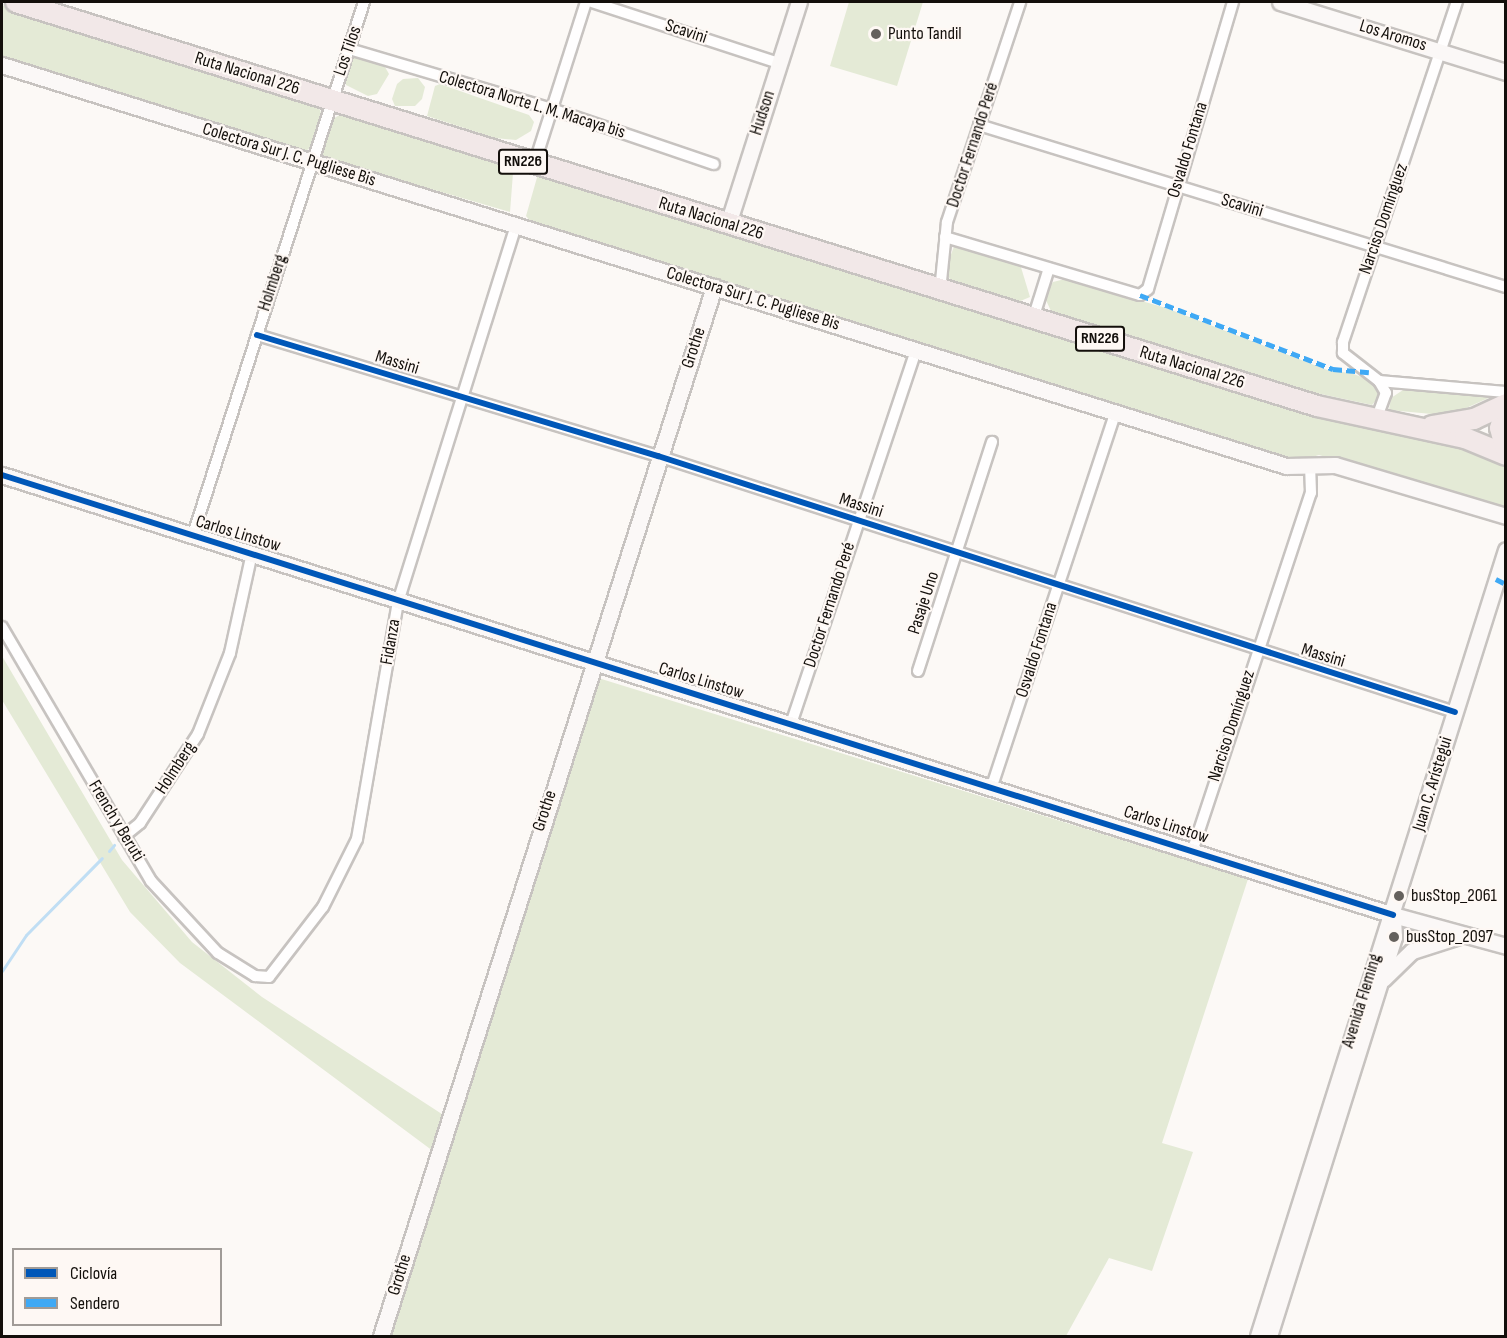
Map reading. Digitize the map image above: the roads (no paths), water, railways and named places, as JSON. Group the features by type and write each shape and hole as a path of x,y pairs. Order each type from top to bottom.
{"highway":[{"name":"Ruta Nacional 226","path":"16,2 534,165 1317,406 1476,441 1506,453"},
{"name":"Ruta Nacional 226","path":"1408,426 1455,424 1506,404"},
{"name":"Ruta Nacional 226","path":"1506,410 1500,428 1506,453"}],"main road":[{"name":"Hudson","path":"728,224 799,2"},
{"name":"Los Aromos","path":"1280,2 1506,72"},
{"name":"Colectora Sur J. C. Pugliese Bis","path":"2,65 1293,468 1335,465 1506,516"},
{"name":"Grothe","path":"381,1336 658,456 714,287"},
{"name":"Carlos Linstow","path":"2,475 592,664 1193,849 1393,915 1506,946"},
{"name":"Juan C. Arístegui","path":"1393,915 1455,711 1501,582 1506,550"},
{"name":"Avenida Fleming","path":"1269,1336 1394,937 1393,915"},
{"name":"Avenida Fleming","path":"1258,1336 1384,931 1393,915"},
{"path":"1377,989 1392,968 1412,951 1434,941 1467,935"}],"street":[{"name":"Los Tilos","path":"331,100 364,2"},
{"path":"534,165 586,2"},
{"name":"Scavini","path":"592,2 779,63"},
{"name":"Doctor Fernando Peré","path":"940,291 945,237 1020,2"},
{"name":"Osvaldo Fontana","path":"1048,268 1140,295 1148,289 1233,2"},
{"name":"Narciso Domínguez","path":"1379,381 1343,353 1343,342 1457,2"},
{"name":"Colectora Norte L. M. Macaya bis","path":"349,49 552,109 714,164"},
{"name":"Holmberg","path":"193,535 331,100"},
{"name":"Scavini","path":"979,125 1506,287"},
{"name":"Fidanza","path":"269,977 323,908 350,860 357,839 398,602 516,225"},
{"path":"945,237 1048,268 1033,319"},
{"name":"Massini","path":"256,335 462,399 658,456 1058,584 1256,651 1455,711"},
{"name":"Doctor Fernando Peré","path":"791,724 916,351"},
{"path":"1379,381 1506,392"},
{"path":"1376,420 1386,393 1379,381"},
{"name":"Osvaldo Fontana","path":"992,786 1116,412"},
{"name":"Pasaje Uno","path":"918,671 992,442"},
{"name":"Narciso Domínguez","path":"1193,849 1256,651 1311,493 1310,467"},
{"name":"Holmberg","path":"124,836 140,823 198,734 230,653 252,554"},
{"name":"French y Beruti","path":"2,627 152,881 218,953 255,976 269,977"}],"waterway":[{"path":"109,851 114,845"},
{"path":"2,971 26,935 102,858"}],"place":[{"name":"Punto Tandil","path":"876,34"},
{"name":"busStop_2061","path":"1399,896"},
{"name":"busStop_2097","path":"1394,937"}]}
